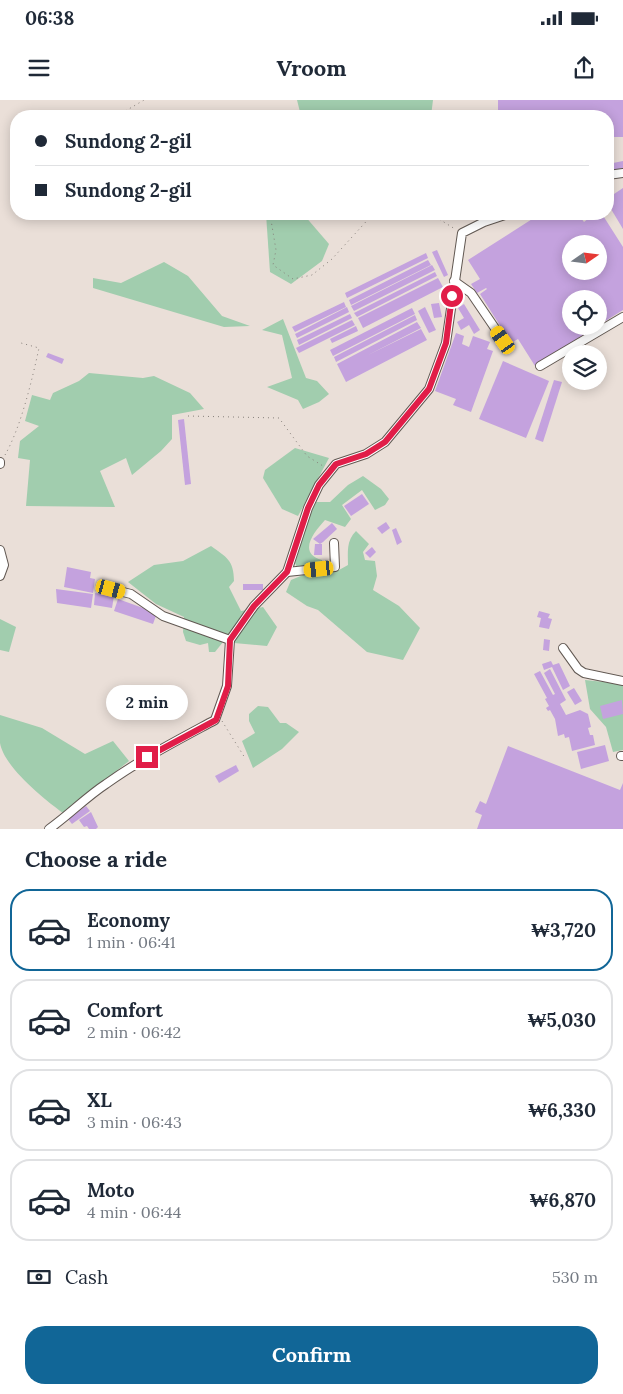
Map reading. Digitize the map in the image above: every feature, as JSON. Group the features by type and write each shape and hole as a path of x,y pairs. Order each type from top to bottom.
{"street":[{"path":"49,829 71,814 104,785 162,747 216,720 228,686 230,640 254,606 287,572 308,508 319,485 336,464 366,454 385,442 429,389 446,343 462,233 490,220"},
{"path":"454,281 471,294 503,340"},
{"path":"540,366 623,317"},
{"path":"287,572 335,567 334,543"},
{"path":"0,550 4,565 0,576"},
{"path":"111,589 131,594 163,616 230,640"},
{"path":"563,648 578,669 584,673 623,682"}],"path":[{"path":"127,110 144,100"},
{"path":"271,220 276,250 273,265 293,279 312,275 332,259 368,220"},
{"path":"440,220 462,233"},
{"path":"0,463 13,440 32,379 39,348 21,343"},
{"path":"188,416 279,418 307,456 330,471"},
{"path":"217,714 245,758"}],"green space":[{"path":"297,100 433,100 432,110 300,110"},
{"path":"266,220 308,220 329,244 322,261 291,284 270,272"},
{"path":"164,262 188,276 222,316 250,326 224,327 93,288 93,278 121,283"},
{"path":"283,319 306,378 317,381 329,394 319,402 303,409 298,400 267,387 292,378 282,335 262,330"},
{"path":"89,373 143,378 154,376 190,393 204,409 172,415 172,439 161,451 132,475 126,458 100,471 115,507 26,506 30,460 18,458 20,441 39,426 25,421 32,395 50,400 53,393 79,381"},
{"path":"295,448 329,458 298,516 282,509 263,478 265,470"},
{"path":"363,476 381,489 389,499 385,505 375,510 362,490 342,505 351,519 345,527 325,520 316,530 309,547 314,557 322,560 322,565 297,567 295,563 309,517 316,502 330,502 348,485"},
{"path":"356,531 369,544 363,552 365,560 375,561 377,576 373,590 399,606 420,628 403,660 367,652 318,610 307,606 286,592 291,580 308,573 339,570 348,565 349,543"},
{"path":"211,546 225,556 233,568 234,581 229,587 241,611 263,607 277,627 267,646 223,642 215,652 209,652 208,643 200,645 186,641 183,632 184,617 156,604 128,582 154,565 183,561"},
{"path":"0,619 16,627 9,652 0,650"},
{"path":"585,680 623,684 623,750 613,752 606,727 590,709"},
{"path":"258,706 268,707 280,723 286,723 299,732 282,749 253,768 242,741 255,733 249,721 249,714"},
{"path":"0,715 42,728 85,754 113,741 129,761 63,813 26,782 9,762 0,743"}],"building":[{"path":"498,100 623,100 623,137 614,137 614,110 498,110"},
{"path":"623,161 623,168 614,170 614,163"},
{"path":"623,188 623,229 614,214 614,194"},
{"path":"531,220 582,220 584,222 586,220 606,220 623,247 623,310 607,320 607,290 562,290 562,335 583,335 568,345 562,345 562,349 535,366 518,339 511,343 480,294 487,289 477,293 471,284 480,279 468,260"},
{"path":"437,250 448,275 444,277 432,252"},
{"path":"426,253 428,258 347,298 345,293"},
{"path":"428,260 431,265 351,305 349,300"},
{"path":"432,265 435,270 354,311 351,306"},
{"path":"435,272 437,276 357,317 354,313"},
{"path":"438,278 443,287 363,328 358,318"},
{"path":"344,302 346,307 295,332 292,327"},
{"path":"439,303 442,317 434,318 431,304"},
{"path":"464,304 480,330 474,334 469,325 461,330 457,322 464,318 458,308"},
{"path":"347,307 349,312 297,338 295,334"},
{"path":"425,307 436,330 429,333 418,311"},
{"path":"412,308 415,314 333,356 330,350"},
{"path":"350,314 352,318 299,345 297,340"},
{"path":"415,315 417,320 336,362 334,357"},
{"path":"352,320 355,325 299,353 296,348"},
{"path":"417,322 421,328 368,355 421,329 427,340 346,382 337,364"},
{"path":"356,326 358,331 332,343 330,339"},
{"path":"456,333 464,336 462,344 469,347 473,336 490,342 487,349 493,351 471,412 453,405 456,399 435,391"},
{"path":"48,353 64,359 62,364 46,357"},
{"path":"503,361 549,381 526,438 479,419"},
{"path":"554,380 562,382 543,442 535,439"},
{"path":"184,419 191,484 185,485 178,420"},
{"path":"362,494 369,504 351,516 344,506"},
{"path":"386,522 390,528 382,534 377,528"},
{"path":"332,523 337,529 323,542 320,544 313,539"},
{"path":"396,528 402,542 397,545 392,530"},
{"path":"315,544 322,544 322,555 314,555"},
{"path":"372,547 376,552 370,558 365,553"},
{"path":"67,567 91,572 90,578 95,579 93,593 64,587"},
{"path":"243,584 263,584 263,590 243,590"},
{"path":"56,589 93,594 91,608 57,603"},
{"path":"95,593 114,596 112,608 94,605"},
{"path":"118,599 157,613 153,624 114,611"},
{"path":"539,611 550,614 548,618 552,619 549,629 539,627 541,618 537,617"},
{"path":"544,639 550,640 549,651 543,650"},
{"path":"551,661 553,665 559,663 570,686 563,690 552,667 544,670 542,664"},
{"path":"550,669 566,700 560,704 566,715 580,710 588,714 591,727 588,728 590,735 593,735 595,745 572,751 569,737 565,738 564,734 558,736 555,719 550,710 548,711 546,708 549,706 545,699 547,698 534,674 540,671 553,695 555,694 544,673"},
{"path":"574,688 582,701 575,705 567,692"},
{"path":"622,700 623,714 603,719 600,706"},
{"path":"605,745 609,761 581,769 577,752"},
{"path":"508,746 620,790 623,783 623,829 477,829 482,815 475,812 480,801 486,804"},
{"path":"236,765 239,771 219,783 215,776"},
{"path":"86,806 90,811 72,824 68,819"},
{"path":"91,812 98,827 96,829 84,827 79,820"}],"route":[{"path":"147,757 162,747 216,720 228,686 230,640 254,606 287,572 308,508 319,485 336,464 366,454 385,442 423,399 429,389 446,343 452,296"}]}
